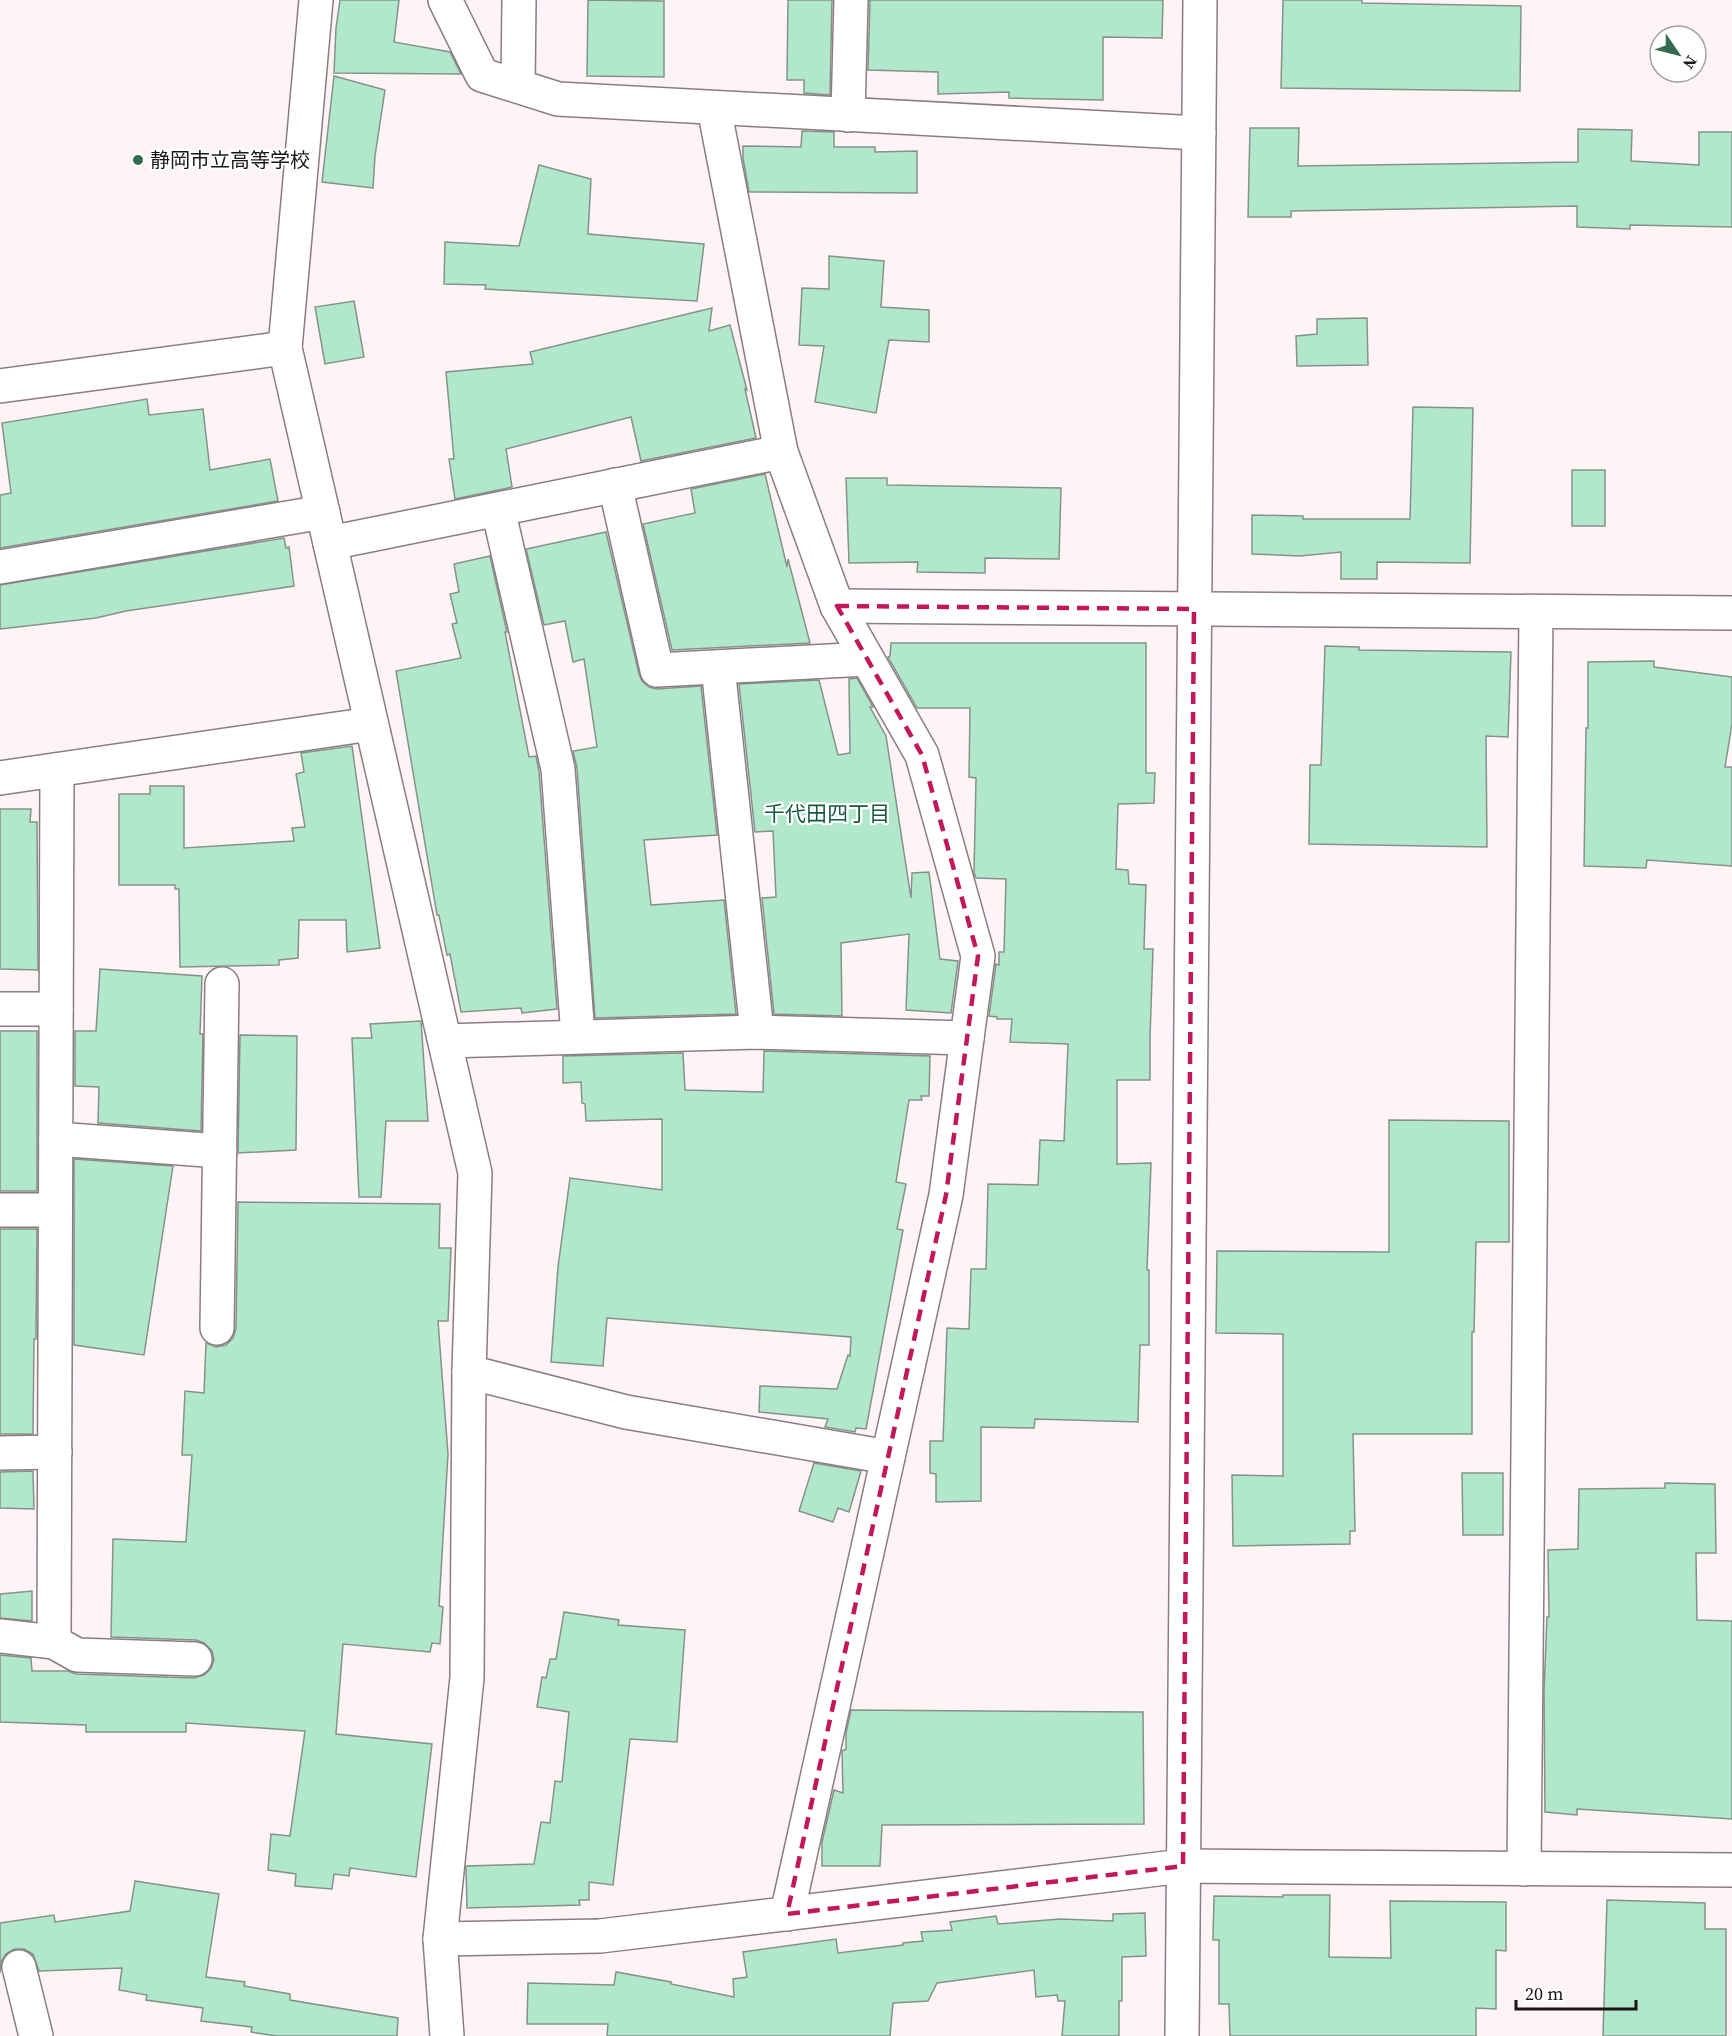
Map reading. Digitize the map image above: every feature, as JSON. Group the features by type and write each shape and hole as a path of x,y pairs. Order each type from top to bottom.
{"street":[{"path":"316,0 285,348 475,1173 469,1372 467,1678 440,1939 447,2036"},
{"path":"445,0 482,75 558,99 1199,133"},
{"path":"518,86 519,0"},
{"path":"848,115 851,0"},
{"path":"1182,2036 1200,0"},
{"path":"714,108 781,452 837,606 922,755 978,956 946,1195 787,1914"},
{"path":"0,386 285,348"},
{"path":"0,567 498,508 781,452"},
{"path":"615,485 657,670 867,659"},
{"path":"498,508 558,769 578,1036"},
{"path":"837,606 1732,613"},
{"path":"1524,1869 1536,612"},
{"path":"718,667 757,1032"},
{"path":"0,778 371,724"},
{"path":"54,1642 57,770"},
{"path":"217,1328 222,984"},
{"path":"0,1009 56,1009"},
{"path":"445,1041 757,1032 967,1038"},
{"path":"56,1139 219,1151"},
{"path":"0,1210 55,1210"},
{"path":"469,1372 626,1412 888,1457"},
{"path":"0,1452 55,1452"},
{"path":"0,1636 54,1642 77,1655 195,1659"},
{"path":"440,1939 600,1936 1183,1866 1732,1870"},
{"path":"19,1967 36,2036"}],"highlighted area":[{"path":"837,606 1194,609 1183,1866 787,1914 946,1195 978,956 922,755"}],"building":[{"path":"340,0 399,0 394,42 450,52 461,74 334,73"},
{"path":"588,0 664,1 664,77 587,76"},
{"path":"788,0 832,0 830,95 804,93 804,80 787,80"},
{"path":"870,0 1163,0 1162,38 1103,37 1103,100 1009,98 1009,92 938,94 938,72 868,70"},
{"path":"1283,0 1362,0 1362,3 1521,6 1520,91 1281,88"},
{"path":"334,76 385,90 375,156 373,188 322,182"},
{"path":"1250,128 1299,128 1298,166 1578,162 1578,129 1632,130 1631,161 1699,165 1699,132 1732,132 1732,227 1630,225 1630,229 1577,227 1577,206 1291,211 1291,217 1248,217"},
{"path":"802,131 834,132 834,147 875,147 875,152 917,151 917,193 749,192 743,146 801,147"},
{"path":"539,165 591,179 588,234 704,244 697,301 485,289 486,285 444,284 445,242 519,246"},
{"path":"829,256 884,261 881,307 929,310 929,342 889,340 876,413 815,402 824,346 799,345 802,288 829,289"},
{"path":"354,301 364,357 325,364 315,307"},
{"path":"712,308 709,331 730,325 747,390 745,389 756,438 641,461 631,417 506,449 512,487 455,499 449,459 454,459 446,372 533,364 530,352"},
{"path":"1367,318 1368,365 1297,366 1296,336 1317,334 1317,319"},
{"path":"147,399 149,415 203,409 210,470 270,459 278,501 0,548 0,495 11,493 2,423"},
{"path":"1413,407 1473,408 1470,563 1377,562 1377,579 1341,579 1341,552 1300,556 1252,554 1252,515 1303,516 1303,519 1410,519"},
{"path":"1572,470 1605,470 1605,526 1572,526"},
{"path":"765,474 787,567 788,559 810,643 672,650 643,524 695,513 691,489"},
{"path":"846,478 887,478 887,485 1061,488 1059,559 985,558 985,573 917,572 918,562 849,563"},
{"path":"606,532 642,681 649,687 657,689 701,686 717,835 644,840 651,905 724,900 736,1014 595,1018 577,768 573,751 597,747 584,659 573,662 565,621 544,625 526,549"},
{"path":"284,538 286,548 289,547 294,586 126,611 96,618 0,629 0,585"},
{"path":"490,556 507,632 505,632 529,757 536,756 539,772 557,1009 522,1013 521,1008 461,1012 450,954 447,955 439,915 437,915 396,671 461,658 452,624 457,623 450,594 459,592 454,564"},
{"path":"891,643 1146,643 1146,773 1155,773 1154,803 1118,804 1116,869 1128,870 1129,884 1146,885 1144,949 1153,949 1150,1080 1117,1080 1117,1164 1151,1163 1147,1270 1149,1270 1149,1345 1140,1345 1138,1422 1035,1419 1034,1428 981,1427 981,1501 936,1502 936,1474 930,1473 930,1441 943,1441 947,1328 969,1329 971,1269 986,1269 988,1184 1038,1185 1040,1140 1064,1141 1068,1044 1010,1042 1012,1019 997,1019 997,1017 989,1016 996,964 999,965 999,952 1004,952 1006,879 976,878 974,873 976,778 969,777 970,708 917,708 888,657"},
{"path":"1325,646 1359,647 1359,650 1511,652 1508,737 1486,736 1487,847 1309,844 1310,765 1321,765"},
{"path":"1654,661 1654,667 1732,677 1732,724 1725,767 1732,767 1732,866 1647,860 1646,868 1584,866 1588,662"},
{"path":"857,678 886,736 911,898 912,873 929,872 940,959 958,961 951,1013 906,1010 909,934 841,943 842,1016 774,1014 762,898 776,897 773,831 755,832 739,684 819,680 838,755 850,753 849,679"},
{"path":"352,746 380,948 347,952 346,920 299,920 298,958 279,960 279,965 180,967 179,889 175,889 175,885 119,885 119,794 150,794 150,786 184,786 184,848 294,841 292,828 305,827 296,774 304,772 301,753"},
{"path":"0,809 31,809 30,822 37,822 38,970 0,969"},
{"path":"100,969 202,976 201,1131 98,1123 99,1087 75,1086 75,1031 96,1031"},
{"path":"421,1021 428,1121 386,1121 381,1197 359,1197 352,1038 372,1038 370,1024"},
{"path":"0,1031 37,1031 37,1191 0,1191"},
{"path":"240,1035 297,1036 296,1150 238,1153"},
{"path":"764,1051 930,1056 929,1096 921,1096 922,1100 909,1100 896,1182 906,1184 897,1229 903,1230 866,1429 856,1428 855,1432 825,1427 828,1419 759,1412 760,1386 837,1389 848,1355 850,1356 851,1337 607,1318 603,1366 551,1362 558,1267 570,1178 662,1190 662,1119 586,1121 581,1082 563,1083 563,1056 683,1053 685,1090 763,1092"},
{"path":"1389,1120 1509,1121 1509,1242 1476,1242 1474,1332 1472,1332 1472,1434 1353,1434 1355,1531 1350,1531 1350,1544 1233,1546 1232,1475 1283,1476 1283,1334 1216,1333 1217,1251 1389,1252"},
{"path":"74,1159 173,1166 144,1355 74,1345"},
{"path":"238,1202 440,1204 439,1248 451,1248 448,1321 438,1321 448,1454 439,1606 443,1607 440,1644 432,1643 430,1652 343,1644 336,1734 432,1744 416,1877 350,1868 349,1876 334,1874 332,1889 295,1886 296,1874 268,1870 271,1834 290,1836 305,1731 186,1723 186,1732 86,1732 86,1725 0,1722 0,1655 31,1658 32,1671 68,1671 76,1674 194,1678 204,1675 211,1668 214,1660 212,1651 204,1643 196,1640 111,1637 113,1539 186,1542 192,1455 182,1455 185,1391 204,1393 206,1343 216,1347 226,1345 233,1338 236,1329"},
{"path":"0,1229 37,1229 33,1434 0,1434"},
{"path":"814,1463 861,1471 849,1512 838,1508 833,1522 799,1511"},
{"path":"33,1471 34,1509 0,1508 0,1472"},
{"path":"1462,1473 1503,1473 1503,1535 1463,1535"},
{"path":"1665,1483 1715,1484 1716,1553 1696,1553 1697,1620 1732,1621 1732,1819 1577,1809 1577,1815 1545,1812 1544,1691 1547,1617 1549,1617 1548,1550 1578,1549 1579,1489 1665,1488"},
{"path":"32,1591 32,1621 0,1618 0,1594"},
{"path":"564,1612 619,1620 618,1625 685,1630 677,1742 630,1739 613,1885 589,1882 589,1900 579,1900 580,1905 467,1908 466,1866 534,1864 541,1822 550,1823 555,1781 562,1782 569,1712 537,1707 542,1677 546,1678 550,1659 556,1659"},
{"path":"851,1710 1143,1712 1144,1824 882,1825 880,1866 822,1866 822,1842 834,1790 843,1793 842,1751 846,1749 846,1733"},
{"path":"135,1881 219,1894 206,1977 245,1982 244,1986 290,1994 290,2000 398,2018 397,2036 276,2036 251,2032 252,2027 201,2021 203,2008 146,2000 147,1995 119,1990 122,1968 39,1971 33,1954 24,1949 14,1949 6,1954 1,1962 0,1973 0,1923 54,1915 55,1922 130,1911"},
{"path":"1283,1895 1330,1895 1329,1957 1391,1958 1390,1901 1506,1902 1506,1951 1496,1950 1496,2009 1476,2008 1476,2036 1230,2036 1229,2004 1219,2004 1219,1940 1213,1940 1214,1896 1283,1897"},
{"path":"1607,1900 1705,1903 1705,1929 1726,1929 1726,2036 1603,2036"},
{"path":"1145,1913 1146,1956 1122,1957 1119,2036 1062,2036 1065,2001 1058,2001 1057,1995 1036,1997 1034,1970 937,1983 928,2001 893,2003 890,2036 607,2036 608,2024 527,2024 528,1983 614,1985 616,1972 734,1997 733,1979 747,1977 743,1952 836,1939 838,1953 903,1945 903,1943 923,1941 921,1932 952,1930 950,1922 996,1916 998,1924 1060,1919 1113,1921 1113,1914"}],"place":[{"name":"静岡市立高等学校","path":"138,160"}],"district":[{"name":"千代田四丁目","path":"827,814"}]}
